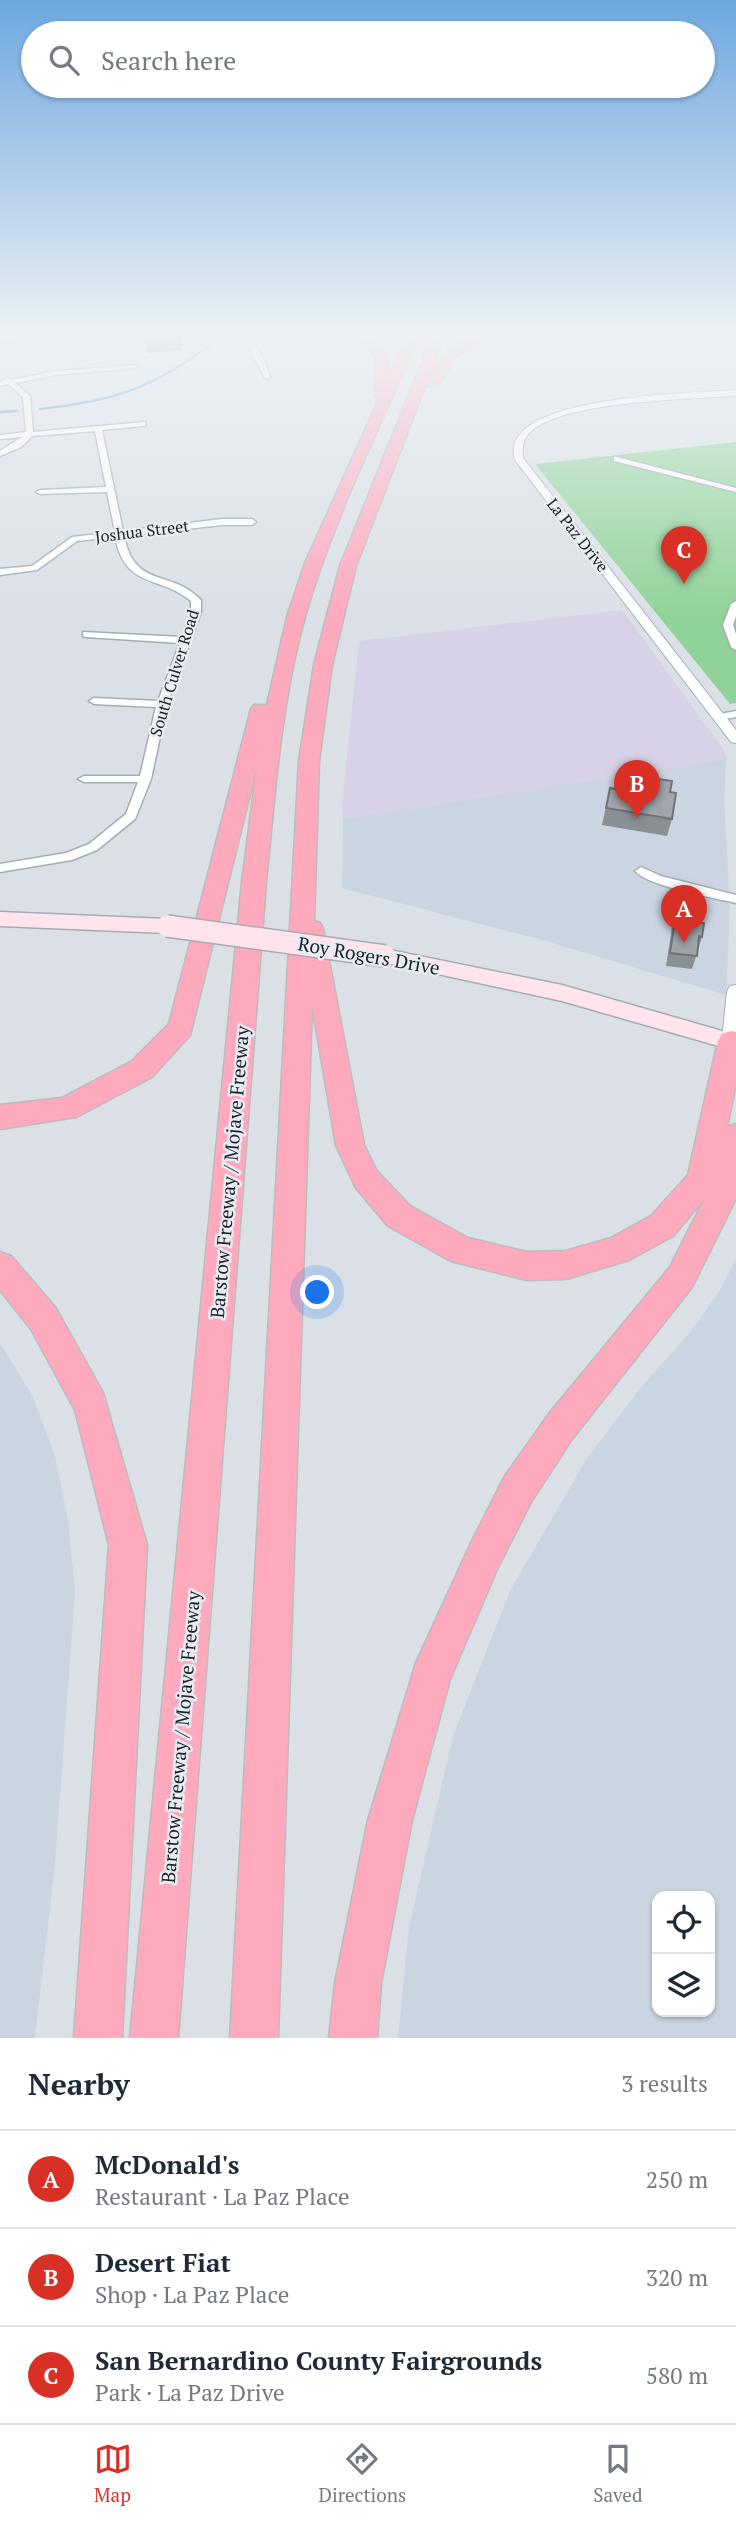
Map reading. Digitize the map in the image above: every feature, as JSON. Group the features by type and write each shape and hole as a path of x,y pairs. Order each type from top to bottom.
{"highway":[{"name":"Barstow Freeway / Mojave Freeway","path":"154,2038 254,882 272,729 296,617 313,563 373,427"},
{"path":"254,2038 309,761 323,665 348,566 403,427"},
{"path":"391,457 408,427"},
{"path":"0,1117 66,1109 142,1069 181,1028 278,644 296,617"},
{"path":"303,883 350,1145 366,1180 399,1216 462,1251 527,1266 566,1265 618,1251 662,1226 702,1181 734,1046"},
{"path":"353,2038 358,1983 390,1820 430,1677 485,1554 518,1489 561,1427 681,1277 729,1182 736,1136"},
{"path":"0,1266 43,1318 91,1405 128,1545 98,2038"}],"main road":[{"name":"Roy Rogers Drive","path":"0,919 167,926 385,956 562,993 734,1046"}],"street":[{"path":"29,427 30,434"},
{"path":"0,437 108,427"},
{"name":"La Paz Drive","path":"530,427 517,446 518,458 736,739"},
{"name":"South Culver Road","path":"0,868 68,858 93,847 131,816 145,779 162,704 197,612 196,600 177,585 146,577 128,567 98,428"},
{"path":"0,454 18,445 30,434"},
{"path":"617,459 736,490"},
{"path":"40,492 110,489"},
{"name":"Joshua Street","path":"0,572 34,568 75,539 222,522 252,522"},
{"path":"736,604 728,625 736,648"},
{"path":"86,634 185,640"},
{"path":"94,701 162,704"},
{"path":"719,717 736,714"},
{"path":"84,779 145,779"},
{"path":"641,871 657,879 736,899"},
{"path":"734,1046 736,991"}],"shaded area":[{"path":"622,610 724,750 726,759 343,819 342,804 359,641"},
{"path":"726,759 724,801 730,908 726,995 546,941 342,888 343,819"},
{"path":"736,1259 736,2038 398,2038 409,1927 453,1736 510,1591 587,1458 642,1386 692,1330 720,1290"},
{"path":"0,1343 33,1397 55,1456 68,1520 75,1592 55,1864 35,2038 0,2038"}],"green space":[{"path":"736,442 736,703 730,704 535,464"}],"building":[{"path":"618,773 672,781 670,792 676,793 672,819 606,808 610,788 615,789"},
{"path":"677,908 699,913 698,922 704,923 702,937 699,936 697,956 670,953"}],"place":[{"name":"San Bernardino County Fairgrounds","path":"684,584"},
{"name":"Desert Fiat","path":"637,818"},
{"name":"McDonald's","path":"684,943"}]}
